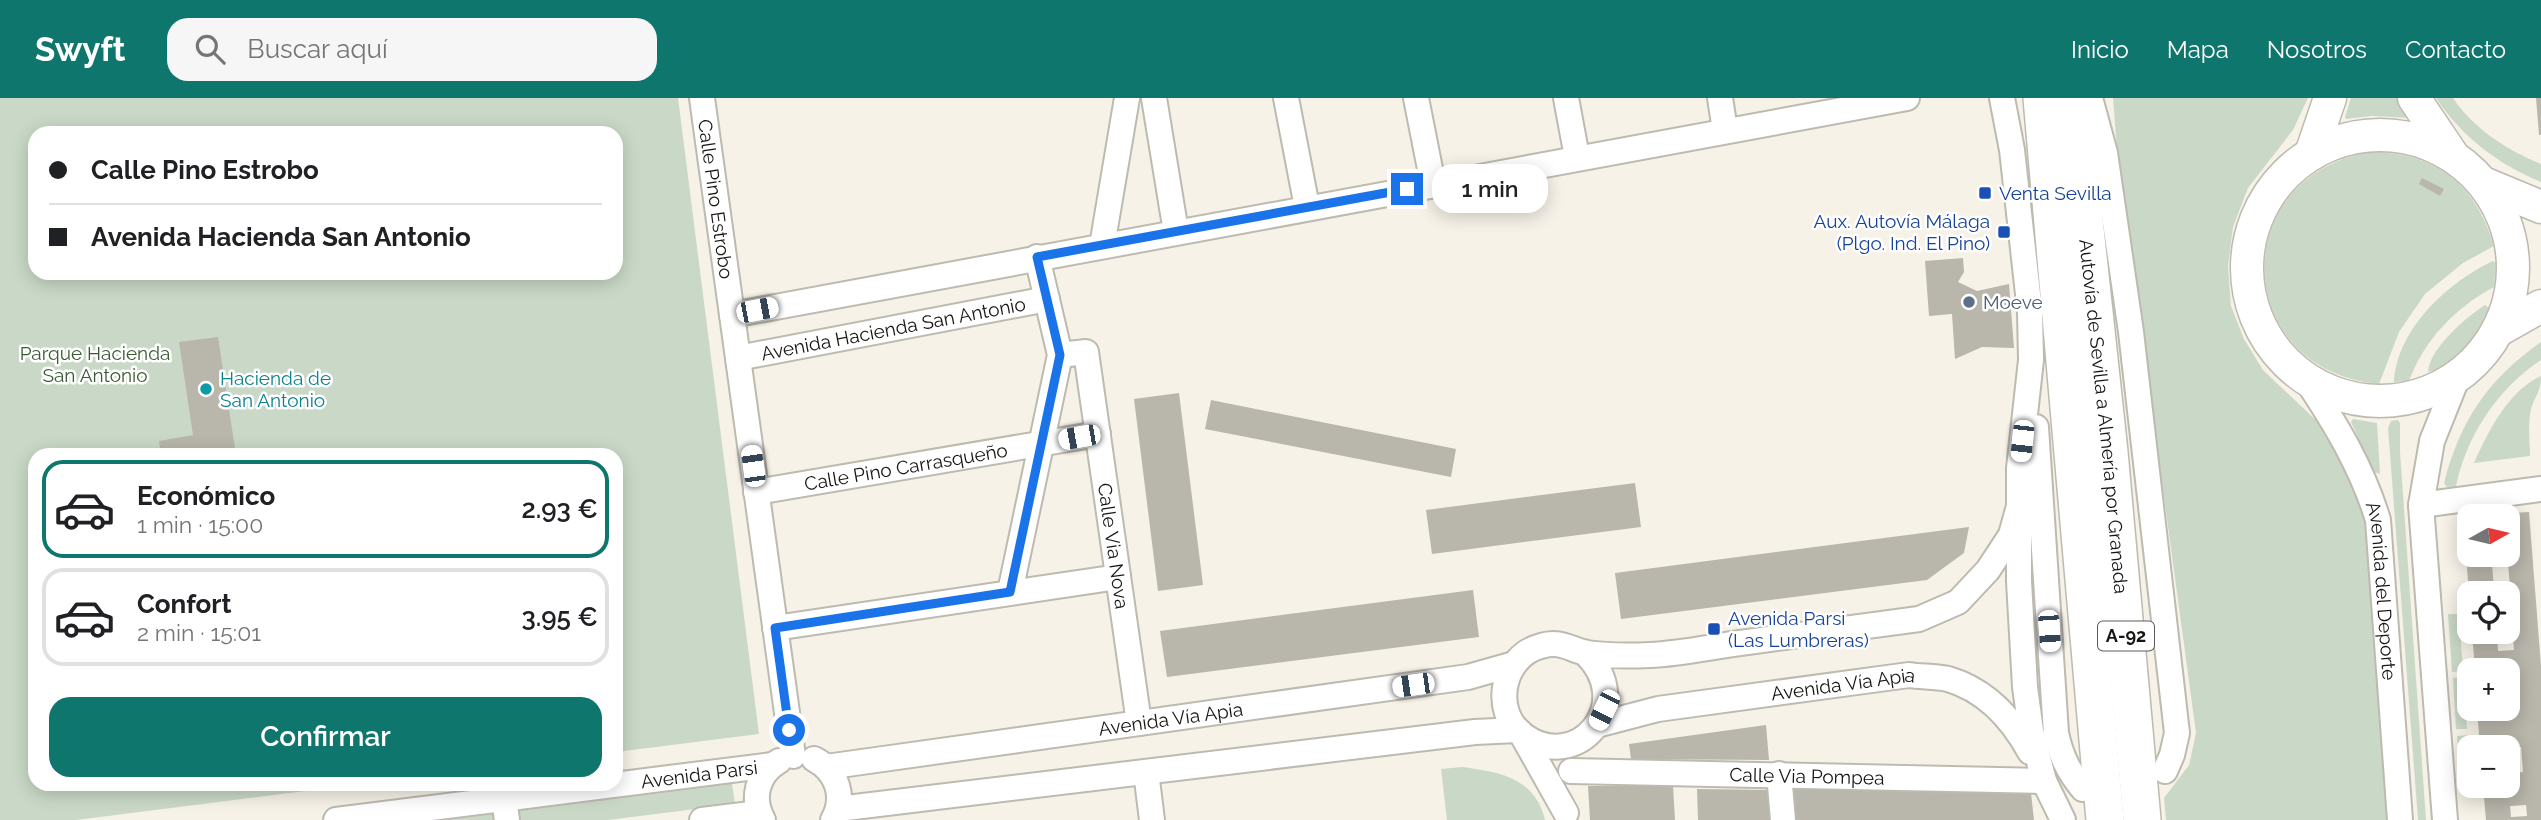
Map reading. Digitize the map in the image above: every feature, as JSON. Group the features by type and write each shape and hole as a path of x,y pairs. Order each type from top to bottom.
{"highway":[{"name":"Autovía de Sevilla a Almería por Granada","path":"2042,98 2105,820"},
{"name":"Autovía de Sevilla a Almería por Granada","path":"2071,98 2088,246 2142,820"},
{"path":"2088,246 2089,98"}],"main road":[{"path":"2311,154 2330,98"},
{"path":"2414,98 2454,157 2483,183 2497,203 2512,248 2512,285 2504,317 2481,356 2458,376 2428,393 2385,401 2343,396 2305,378 2271,344 2259,323 2252,300 2248,253 2262,206 2292,169 2311,154 2338,142 2368,135 2388,135 2427,143 2454,157"},
{"path":"2483,183 2541,207"},
{"path":"2497,331 2541,306"}],"street":[{"name":"Calle Pino Estrobo","path":"702,98 775,628 782,761"},
{"path":"1102,246 1127,98"},
{"path":"1154,98 1177,232"},
{"path":"1286,98 1307,208"},
{"path":"1416,98 1433,184"},
{"path":"1566,98 1577,157"},
{"path":"1720,98 1725,130"},
{"path":"732,314 1907,98"},
{"path":"2001,98 2012,150 2030,312 2056,733 2068,771 2082,789"},
{"path":"2089,98 2105,153 2131,332 2177,733 2165,771"},
{"path":"1010,592 1060,355 1037,257"},
{"name":"Avenida Hacienda San Antonio","path":"738,358 1047,299"},
{"name":"Calle Via Nova","path":"1060,355 1086,352 1139,723"},
{"path":"2031,360 2019,467 2019,581 2025,687 2031,731 2044,781 2063,820"},
{"path":"2445,820 2421,505 2432,441 2458,376"},
{"name":"Avenida del Deporte","path":"2305,378 2344,438 2370,493 2378,520 2400,820"},
{"name":"Calle Pino Carrasqueño","path":"756,492 1098,434"},
{"path":"2421,505 2541,489"},
{"path":"1584,652 1652,655 1919,619 1958,602 1988,570 2011,535 2019,506"},
{"path":"775,628 1118,577"},
{"path":"1554,643 1584,652 1596,663 1604,678 1606,694 1604,710 1571,771 1566,816 1520,732 1511,722 1504,692 1514,664 1532,650 1554,643"},
{"name":"Avenida Vía Apia","path":"826,767 1468,677 1514,664"},
{"name":"Avenida Vía Apia","path":"1591,731 1658,709 1909,675 1947,679 1978,692 2005,715 2020,734 2044,781"},
{"path":"702,820 761,816 756,800 758,787 763,775 782,761 817,760 826,767 838,786 836,815 1146,772 1475,732 1520,732 1535,742 1552,746 1569,744 1591,731"},
{"name":"Avenida Parsi","path":"623,789 782,761"},
{"name":"Calle Via Pompea","path":"1571,771 2044,781"},
{"path":"1146,772 1152,820"},
{"path":"1779,774 1783,820"},
{"name":"Avenida Parsi","path":"336,820 506,809 610,791"}],"green space":[{"name":"Parque Hacienda San Antonio","path":"0,98 678,98 759,734 623,751 623,448 28,448 28,791 306,791 76,820 0,820"},
{"path":"2113,98 2308,98 2293,130 2248,188 2233,227 2228,266 2231,306 2244,339 2263,370 2320,424 2341,453 2365,517 2388,820 2166,820 2164,798 2189,765 2196,733 2117,150"},
{"path":"2351,98 2401,98 2410,118 2372,116 2346,119"},
{"path":"2436,98 2453,98 2481,129 2516,152 2541,164 2541,182 2510,167 2482,148 2457,125"},
{"path":"2370,152 2393,153 2414,158 2433,165 2450,176 2476,205 2494,246 2463,263 2425,294 2399,332 2379,384 2330,371 2295,346 2273,311 2265,272 2270,233 2289,197 2322,169"},
{"path":"2493,261 2496,263 2494,287 2480,295 2443,326 2424,352 2409,381 2394,382 2397,362 2404,344 2428,309 2459,281"},
{"path":"2485,305 2489,308 2465,348 2448,363 2428,372 2441,344 2468,317"},
{"path":"2541,342 2541,360 2510,386 2484,417 2466,453 2455,492 2450,492 2444,483 2458,440 2468,421 2491,387 2522,356"},
{"path":"2541,376 2540,388 2530,415 2530,456 2474,463 2509,402 2529,383"},
{"path":"2353,419 2377,423 2380,474 2374,472 2351,422"},
{"path":"2398,420 2426,820 2418,820 2388,428 2391,421"},
{"path":"2448,614 2457,614 2457,644 2461,644 2462,658 2457,658 2457,672 2452,672"},
{"path":"2453,678 2457,678 2457,721 2466,721 2467,729 2456,729"},
{"path":"1462,767 1490,771 1524,786 1540,806 1545,820 1447,820 1441,769"},
{"path":"732,783 735,804 608,820 444,820"}],"building":[{"path":"2536,98 2541,98 2541,135 2539,135"},
{"path":"2422,178 2444,189 2440,196 2419,184"},
{"name":"Moeve","path":"1963,258 1964,272 1958,282 1977,291 2009,284 2014,348 1982,347 1955,359 1952,314 1929,316 1925,261"},
{"name":"Hacienda de San Antonio","path":"218,337 235,448 160,448 159,441 193,435 179,342"},
{"path":"1179,393 1203,585 1158,591 1134,399"},
{"path":"1211,400 1456,449 1451,477 1205,429"},
{"path":"1635,483 1641,527 1432,554 1426,510"},
{"path":"2529,512 2541,666 2541,820 2486,820 2484,798 2520,798 2520,772 2523,772 2520,735 2479,735 2478,721 2520,721 2520,658 2474,658 2473,644 2498,644 2498,651 2514,650 2514,644 2520,644 2520,581 2509,581 2508,567 2520,567 2520,513","holes":["2526,805 2527,816 2511,817 2510,806"]},
{"path":"1969,527 1964,553 1927,580 1621,619 1615,573"},
{"path":"2467,567 2492,567 2493,581 2468,581"},
{"path":"1473,590 1479,637 1167,677 1160,631"},
{"path":"1766,725 1769,760 1631,759 1629,744"},
{"path":"1588,786 1673,786 1675,820 1590,820"},
{"path":"1697,789 1771,790 1774,820 1698,820"},
{"path":"1788,789 2031,793 2034,820 1790,820"}],"place":[{"name":"Venta Sevilla","path":"1985,193"},
{"name":"Aux. Autovía Málaga (Plgo. Ind. El Pino)","path":"2004,232"},
{"name":"Moeve","path":"1969,302"},
{"name":"Hacienda de San Antonio","path":"206,389"},
{"name":"Avenida Parsi (Las Lumbreras)","path":"1714,629"}],"route":[{"path":"789,730 775,628 1010,592 1060,355 1037,257 1407,189"}]}
